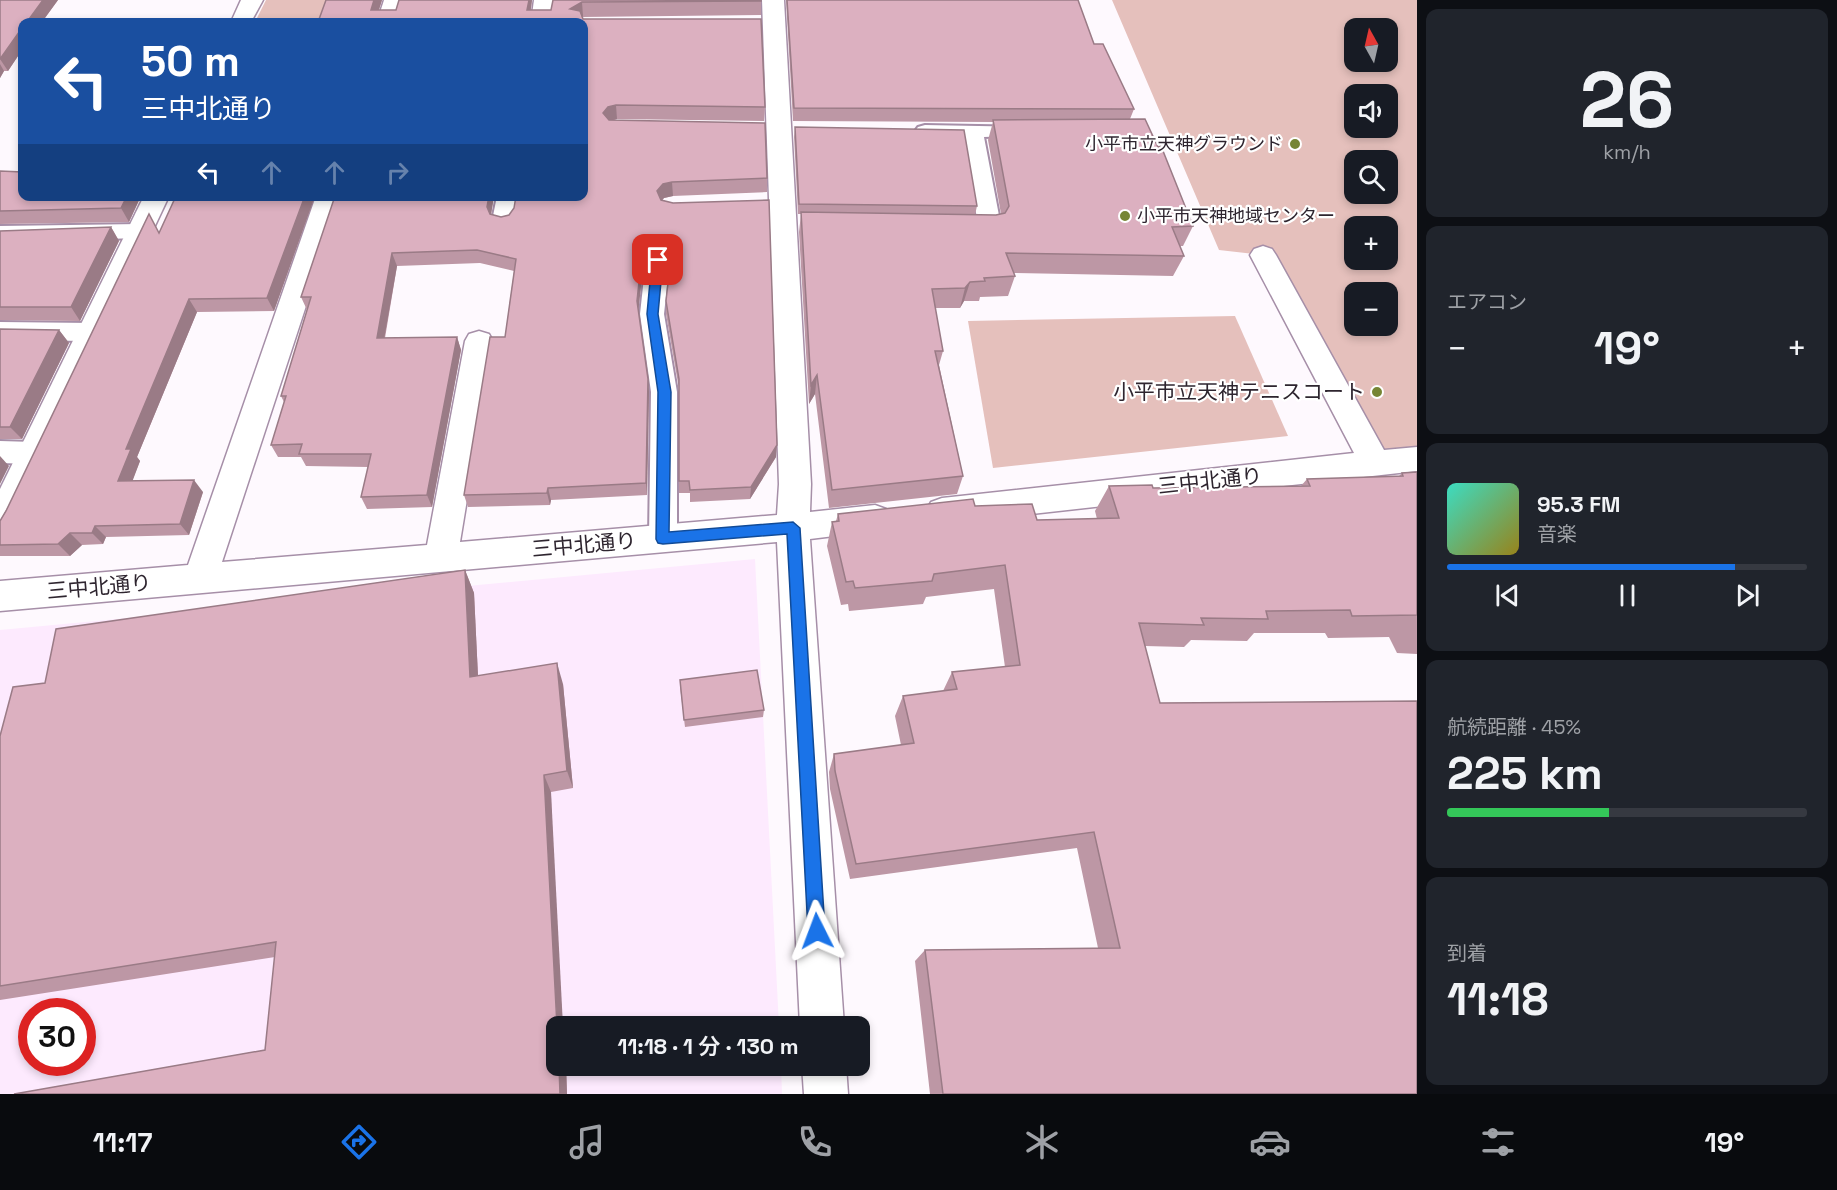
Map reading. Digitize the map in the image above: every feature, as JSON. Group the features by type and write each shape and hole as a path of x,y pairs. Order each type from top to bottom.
{"street":[{"path":"243,18 252,0"},
{"path":"388,18 395,0"},
{"path":"542,18 545,0"},
{"path":"766,15 784,213 795,484 793,528 821,1016"},
{"path":"0,522 155,201"},
{"path":"200,578 327,201"},
{"path":"506,206 530,201"},
{"path":"1263,255 1375,463"},
{"path":"441,557 479,341"},
{"name":"三中北通り","path":"0,596 793,528 1417,459"},
{"path":"825,1076 826,1094"}],"lane":[{"path":"904,131 1045,131"},
{"path":"944,226 990,226 973,132"},
{"path":"0,234 140,231"},
{"path":"658,260 652,314 664,392 663,539"},
{"path":"0,331 92,332"},
{"path":"0,452 34,453"}],"shaded area":[{"path":"266,0 329,0 322,18 257,18"},
{"name":"小平市立天神グラウンド","path":"1112,0 1417,0 1417,459 1375,463 1263,255 1219,250"},
{"path":"1235,316 1288,436 993,468 968,321"},
{"path":"755,559 778,1016 546,1016 546,1076 781,1076 782,1094 0,1094 0,630"}],"building":[{"path":"0,0 43,0 30,18 18,18 18,34 0,59"},
{"path":"326,0 374,0 371,10 396,10 399,0 529,0 527,10 551,10 553,0 761,0 582,2 570,9 580,11 583,18 319,18"},
{"path":"787,0 1078,0 1094,44 1103,44 1134,109 794,108"},
{"path":"588,19 761,19 765,107 616,105 608,107 603,113 609,120 765,123 767,178 672,182 663,184 657,191 661,200 673,203 769,200 777,445 751,487 690,490 689,481 679,481 679,379 666,301 672,246 667,238 658,235 649,237 643,245 637,301 648,379 646,483 548,488 547,493 464,495 490,337 505,337 516,259 477,250 392,253 377,338 457,337 427,495 361,497 371,454 299,454 302,444 271,445 286,396 281,396 311,297 301,297 333,201 488,201 487,207 490,214 501,217 509,215 515,201 588,201"},
{"path":"1145,119 1158,147 1161,146 1193,226 1172,227 1184,256 1006,253 1015,276 984,278 985,281 970,282 965,288 932,289 943,351 935,351 963,476 832,490 817,375 811,385 801,212 996,215 1005,213 1009,206 993,120"},
{"path":"795,127 964,130 977,206 799,204"},
{"path":"0,171 18,172 18,201 124,201 121,208 0,211"},
{"path":"174,201 303,201 267,298 189,299 126,449 131,449 118,481 194,480 180,524 95,526 92,533 70,533 58,544 0,545 0,521 149,214 159,233"},
{"path":"111,227 71,307 0,307 0,231"},
{"path":"0,329 59,330 10,427 0,427"},
{"path":"1417,472 1417,615 1352,616 1350,610 1266,611 1268,619 1201,618 1204,625 1139,623 1160,703 1417,701 1417,1094 943,1094 925,950 1120,948 1094,832 856,864 835,771 834,754 914,743 903,696 957,689 952,672 1020,665 1005,565 934,574 932,581 855,588 853,581 846,582 832,522 839,521 838,514 973,499 975,506 1032,504 1037,520 1119,518 1109,486 1152,485 1153,488 1310,486 1307,479 1403,476 1402,473"},
{"path":"465,570 470,677 557,663 567,771 544,775 556,1016 546,1016 546,1076 559,1076 560,1094 14,1094 265,1050 276,942 0,986 0,736 13,687 45,683 56,629"},
{"path":"757,670 764,710 684,720 680,680"}],"place":[{"name":"小平市立天神グラウンド","path":"1295,144"},
{"name":"小平市天神地域センター","path":"1125,216"},
{"name":"小平市立天神テニスコート","path":"1377,392"}],"route":[{"path":"658,260 652,314 664,392 663,539 793,528 817,931"}]}
